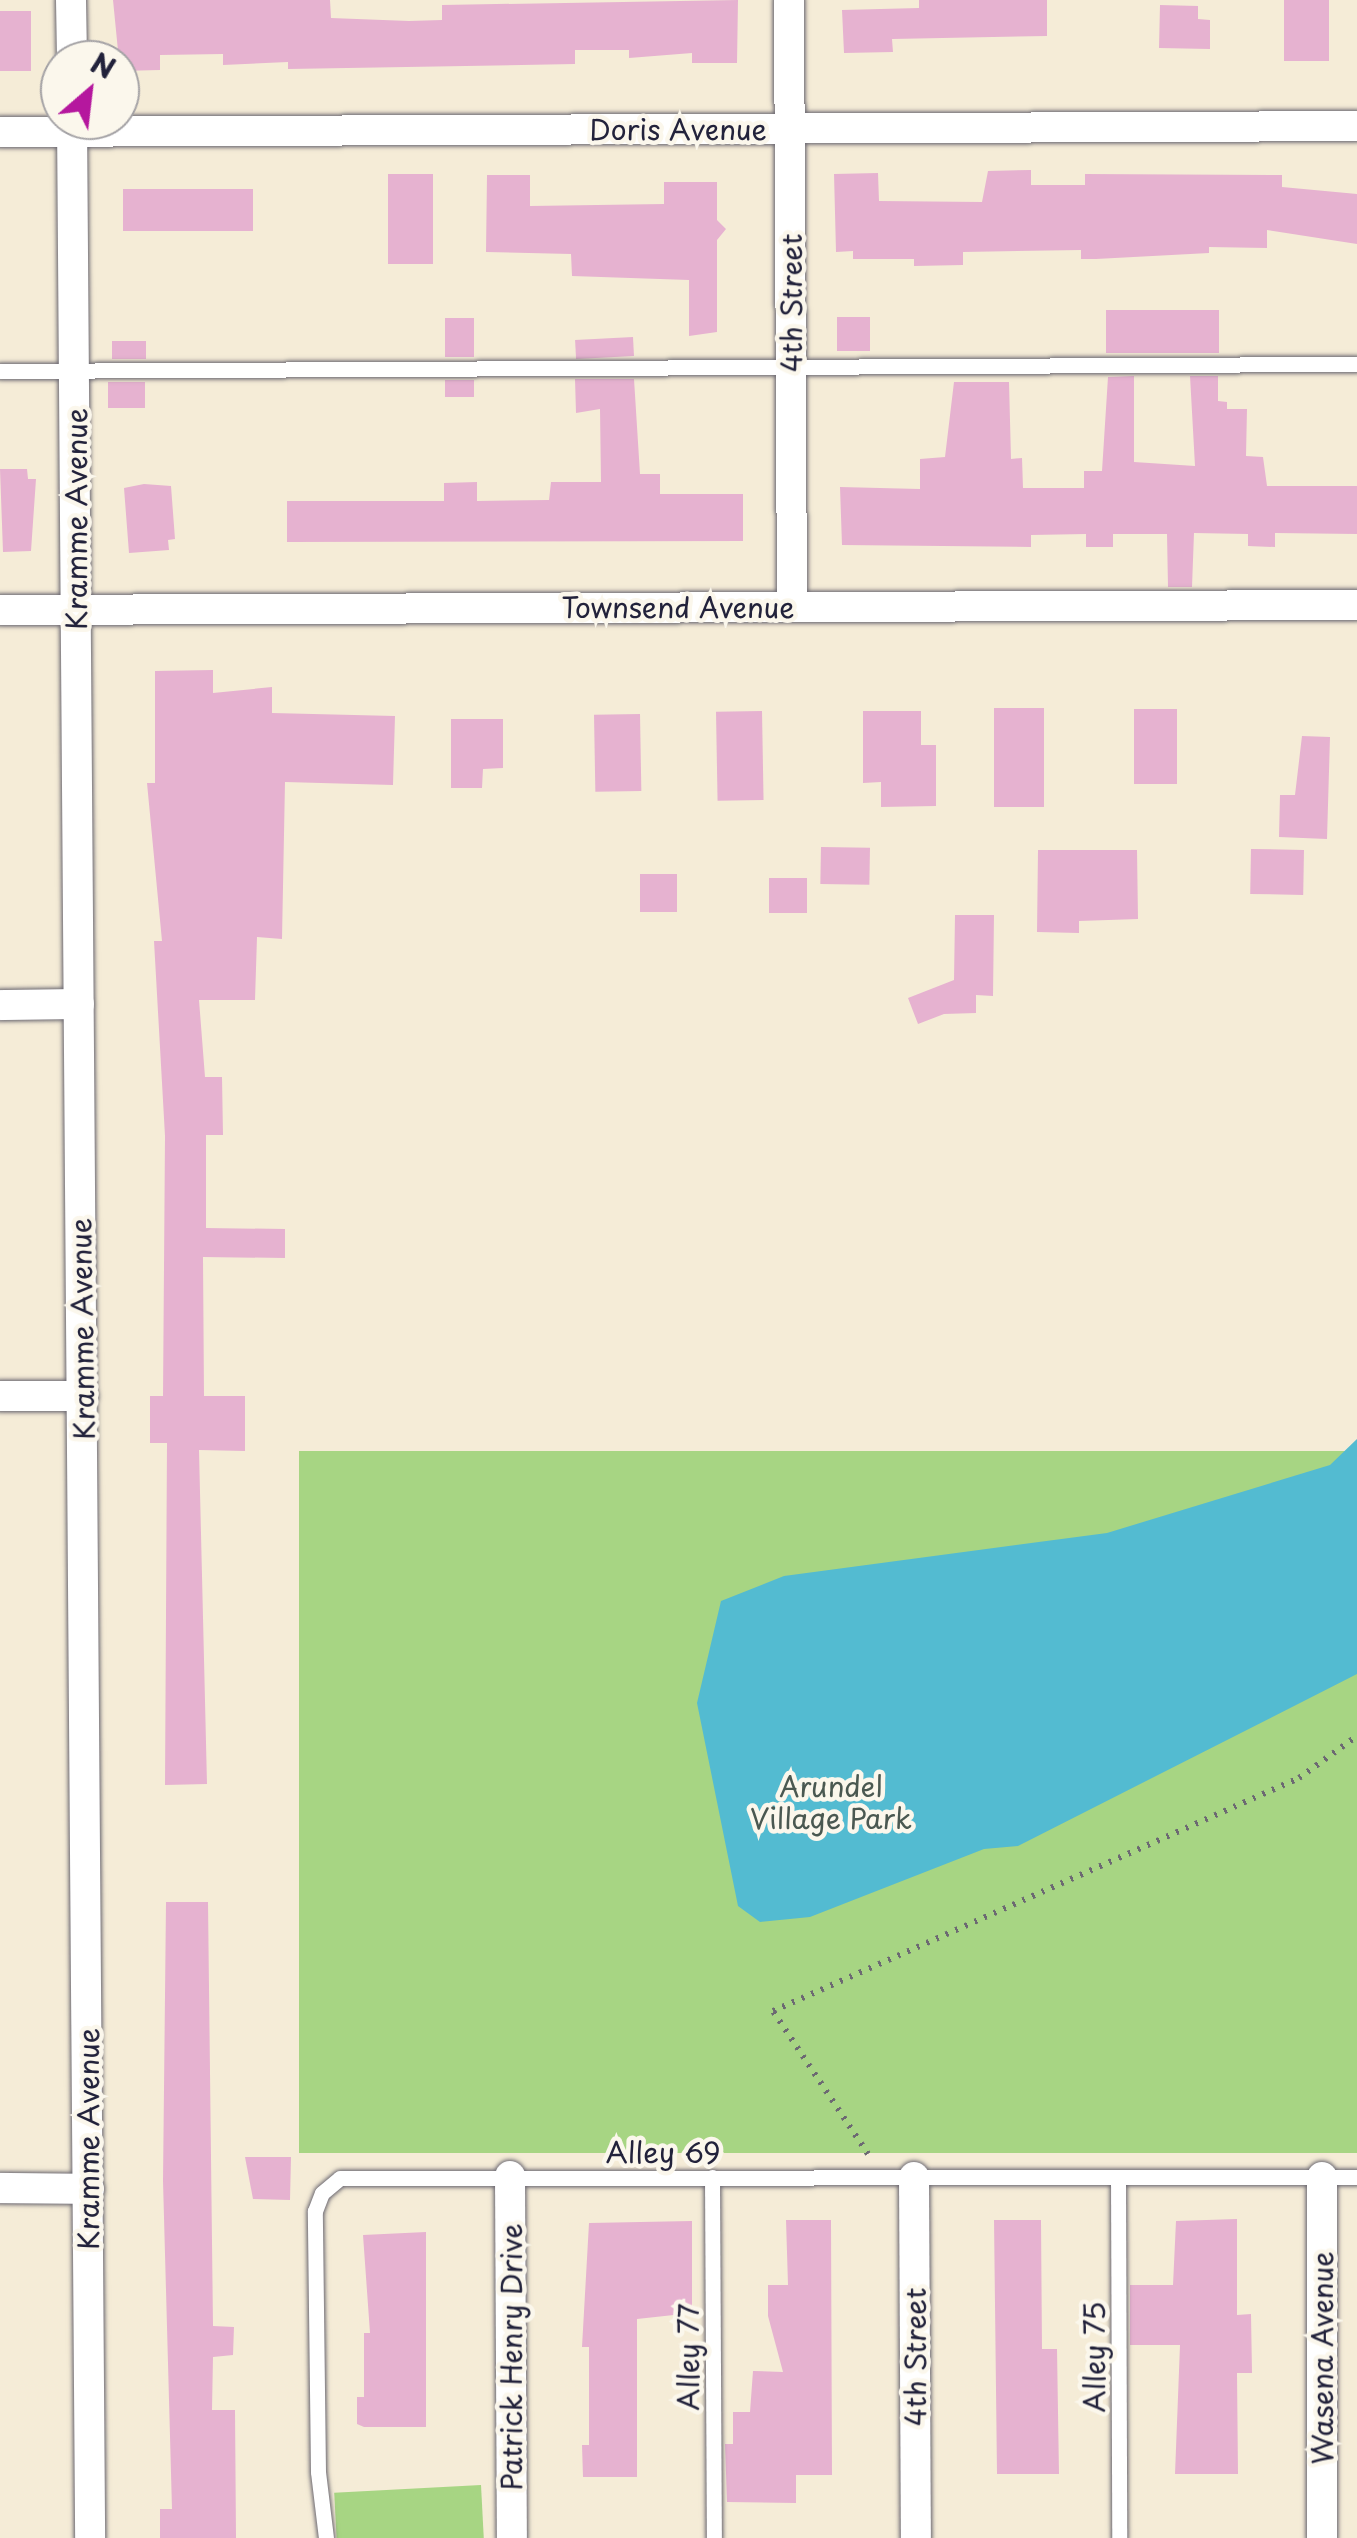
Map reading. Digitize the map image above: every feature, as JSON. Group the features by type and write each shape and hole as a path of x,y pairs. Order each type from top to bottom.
{"street":[{"path":"71,0 72,40"},
{"name":"4th Street","path":"789,0 792,607"},
{"name":"Doris Avenue","path":"140,126 1357,126"},
{"name":"Doris Avenue","path":"0,132 40,129"},
{"name":"Kramme Avenue","path":"72,140 90,2538"},
{"name":"Townsend Avenue","path":"0,610 1357,605"},
{"path":"0,1005 79,1004"},
{"path":"0,1396 83,1396"},
{"name":"Patrick Henry Drive","path":"510,2176 512,2538"},
{"name":"4th Street","path":"899,2177 916,2538"},
{"name":"Wasena Avenue","path":"1322,2177 1322,2538"},
{"path":"0,2188 89,2189"}],"lane":[{"path":"0,371 1357,364"},
{"name":"Alley 77","path":"712,2177 714,2538"},
{"name":"Alley 75","path":"1118,2177 1119,2538"},
{"name":"Alley 69","path":"326,2538 318,2472 315,2210 322,2193 340,2178 1357,2177"}],"path":[{"path":"899,2177 773,2011 1299,1778 1357,1736"}],"green space":[{"name":"Arundel Village Park","path":"299,1451 1357,1451 1357,2153 299,2153"},
{"path":"481,2485 484,2538 337,2538 334,2493"}],"water":[{"path":"1357,1439 1357,1674 1018,1846 984,1849 810,1917 760,1922 738,1906 697,1703 721,1601 784,1576 1107,1533 1330,1465"}],"building":[{"path":"113,0 330,0 331,18 409,21 442,20 442,5 738,0 737,63 692,63 692,53 629,58 629,50 575,50 575,64 288,69 288,62 223,65 223,54 160,55 160,70 140,70 140,40 117,40"},
{"path":"919,0 1047,0 1047,36 892,39 893,52 844,53 842,10 919,8"},
{"path":"1284,0 1329,0 1329,61 1284,61"},
{"path":"1160,5 1198,6 1198,19 1210,20 1210,49 1159,48"},
{"path":"0,11 31,11 31,71 0,71"},
{"path":"1031,170 1031,185 1085,185 1085,174 1282,175 1282,187 1357,194 1357,244 1267,230 1267,248 1209,247 1209,253 1096,259 1081,259 1081,250 963,252 963,265 914,266 914,259 853,259 853,251 836,252 834,174 878,173 879,201 982,202 988,171"},
{"path":"388,174 433,174 433,264 388,264"},
{"path":"487,175 530,175 530,206 664,204 664,182 717,182 717,220 726,229 717,240 717,332 689,336 689,280 572,276 571,254 486,252"},
{"path":"123,189 253,189 253,231 123,231"},
{"path":"1106,310 1219,310 1219,353 1106,353"},
{"path":"837,317 870,317 870,351 837,351"},
{"path":"445,318 474,318 474,357 445,357"},
{"path":"633,337 634,356 576,359 575,340"},
{"path":"112,341 146,341 146,359 112,359"},
{"path":"1134,376 1134,462 1195,466 1190,376 1218,376 1218,401 1227,402 1227,409 1247,409 1246,456 1263,457 1267,486 1357,486 1357,534 1275,533 1275,547 1248,546 1248,534 1194,533 1192,587 1168,587 1167,534 1113,534 1113,547 1086,547 1086,534 1031,535 1031,547 842,545 840,487 920,489 920,459 945,457 954,382 1009,382 1011,459 1022,458 1023,488 1084,488 1084,471 1102,471 1108,377"},
{"path":"575,379 634,379 640,474 660,474 660,494 743,494 743,541 287,542 287,501 444,501 444,483 477,482 477,501 549,500 551,482 601,482 600,409 576,413"},
{"path":"445,380 474,380 474,397 445,397"},
{"path":"108,382 145,382 145,408 108,408"},
{"path":"0,469 27,469 28,479 36,479 31,551 3,552"},
{"path":"144,484 171,486 175,539 168,540 169,550 129,553 124,488"},
{"path":"213,670 213,693 272,687 272,713 395,716 393,785 285,782 282,939 257,937 255,1000 199,1000 205,1077 222,1077 223,1135 206,1135 206,1228 285,1229 285,1258 203,1257 204,1396 245,1396 245,1451 199,1450 207,1784 165,1785 167,1443 150,1443 150,1396 163,1396 165,1136 154,941 162,941 147,783 155,783 155,671"},
{"path":"994,708 1044,708 1044,807 994,807"},
{"path":"1134,709 1177,709 1177,784 1134,784"},
{"path":"762,711 764,800 718,801 716,712"},
{"path":"863,711 921,711 921,745 936,745 936,806 881,807 881,782 863,783"},
{"path":"640,714 641,791 595,792 594,715"},
{"path":"451,719 503,719 503,768 483,769 482,788 451,788"},
{"path":"1302,736 1330,737 1327,839 1279,837 1280,795 1295,795"},
{"path":"821,847 870,848 869,885 820,884"},
{"path":"1251,849 1304,850 1303,895 1250,894"},
{"path":"1038,850 1137,850 1138,919 1079,921 1079,933 1037,932"},
{"path":"640,874 677,874 677,912 640,912"},
{"path":"769,878 807,878 807,913 769,913"},
{"path":"955,915 994,915 993,996 976,995 976,1013 944,1014 918,1024 908,998 954,980"},
{"path":"166,1902 208,1902 213,2326 234,2327 233,2355 213,2357 212,2410 235,2410 236,2538 160,2538 160,2509 172,2509 163,2181"},
{"path":"245,2157 291,2157 290,2200 253,2199"},
{"path":"1237,2219 1237,2315 1251,2314 1252,2373 1237,2373 1238,2474 1175,2474 1180,2345 1130,2345 1130,2285 1173,2285 1176,2221"},
{"path":"786,2220 831,2220 832,2475 796,2475 796,2503 727,2502 725,2444 733,2444 733,2412 750,2412 753,2371 783,2372 768,2316 768,2285 788,2285"},
{"path":"994,2220 1041,2220 1042,2349 1057,2349 1059,2474 997,2474"},
{"path":"692,2221 692,2313 637,2319 637,2477 583,2477 582,2445 589,2445 589,2347 582,2347 589,2223"},
{"path":"426,2232 426,2427 364,2427 357,2424 357,2397 364,2397 364,2333 370,2333 363,2235"}]}
